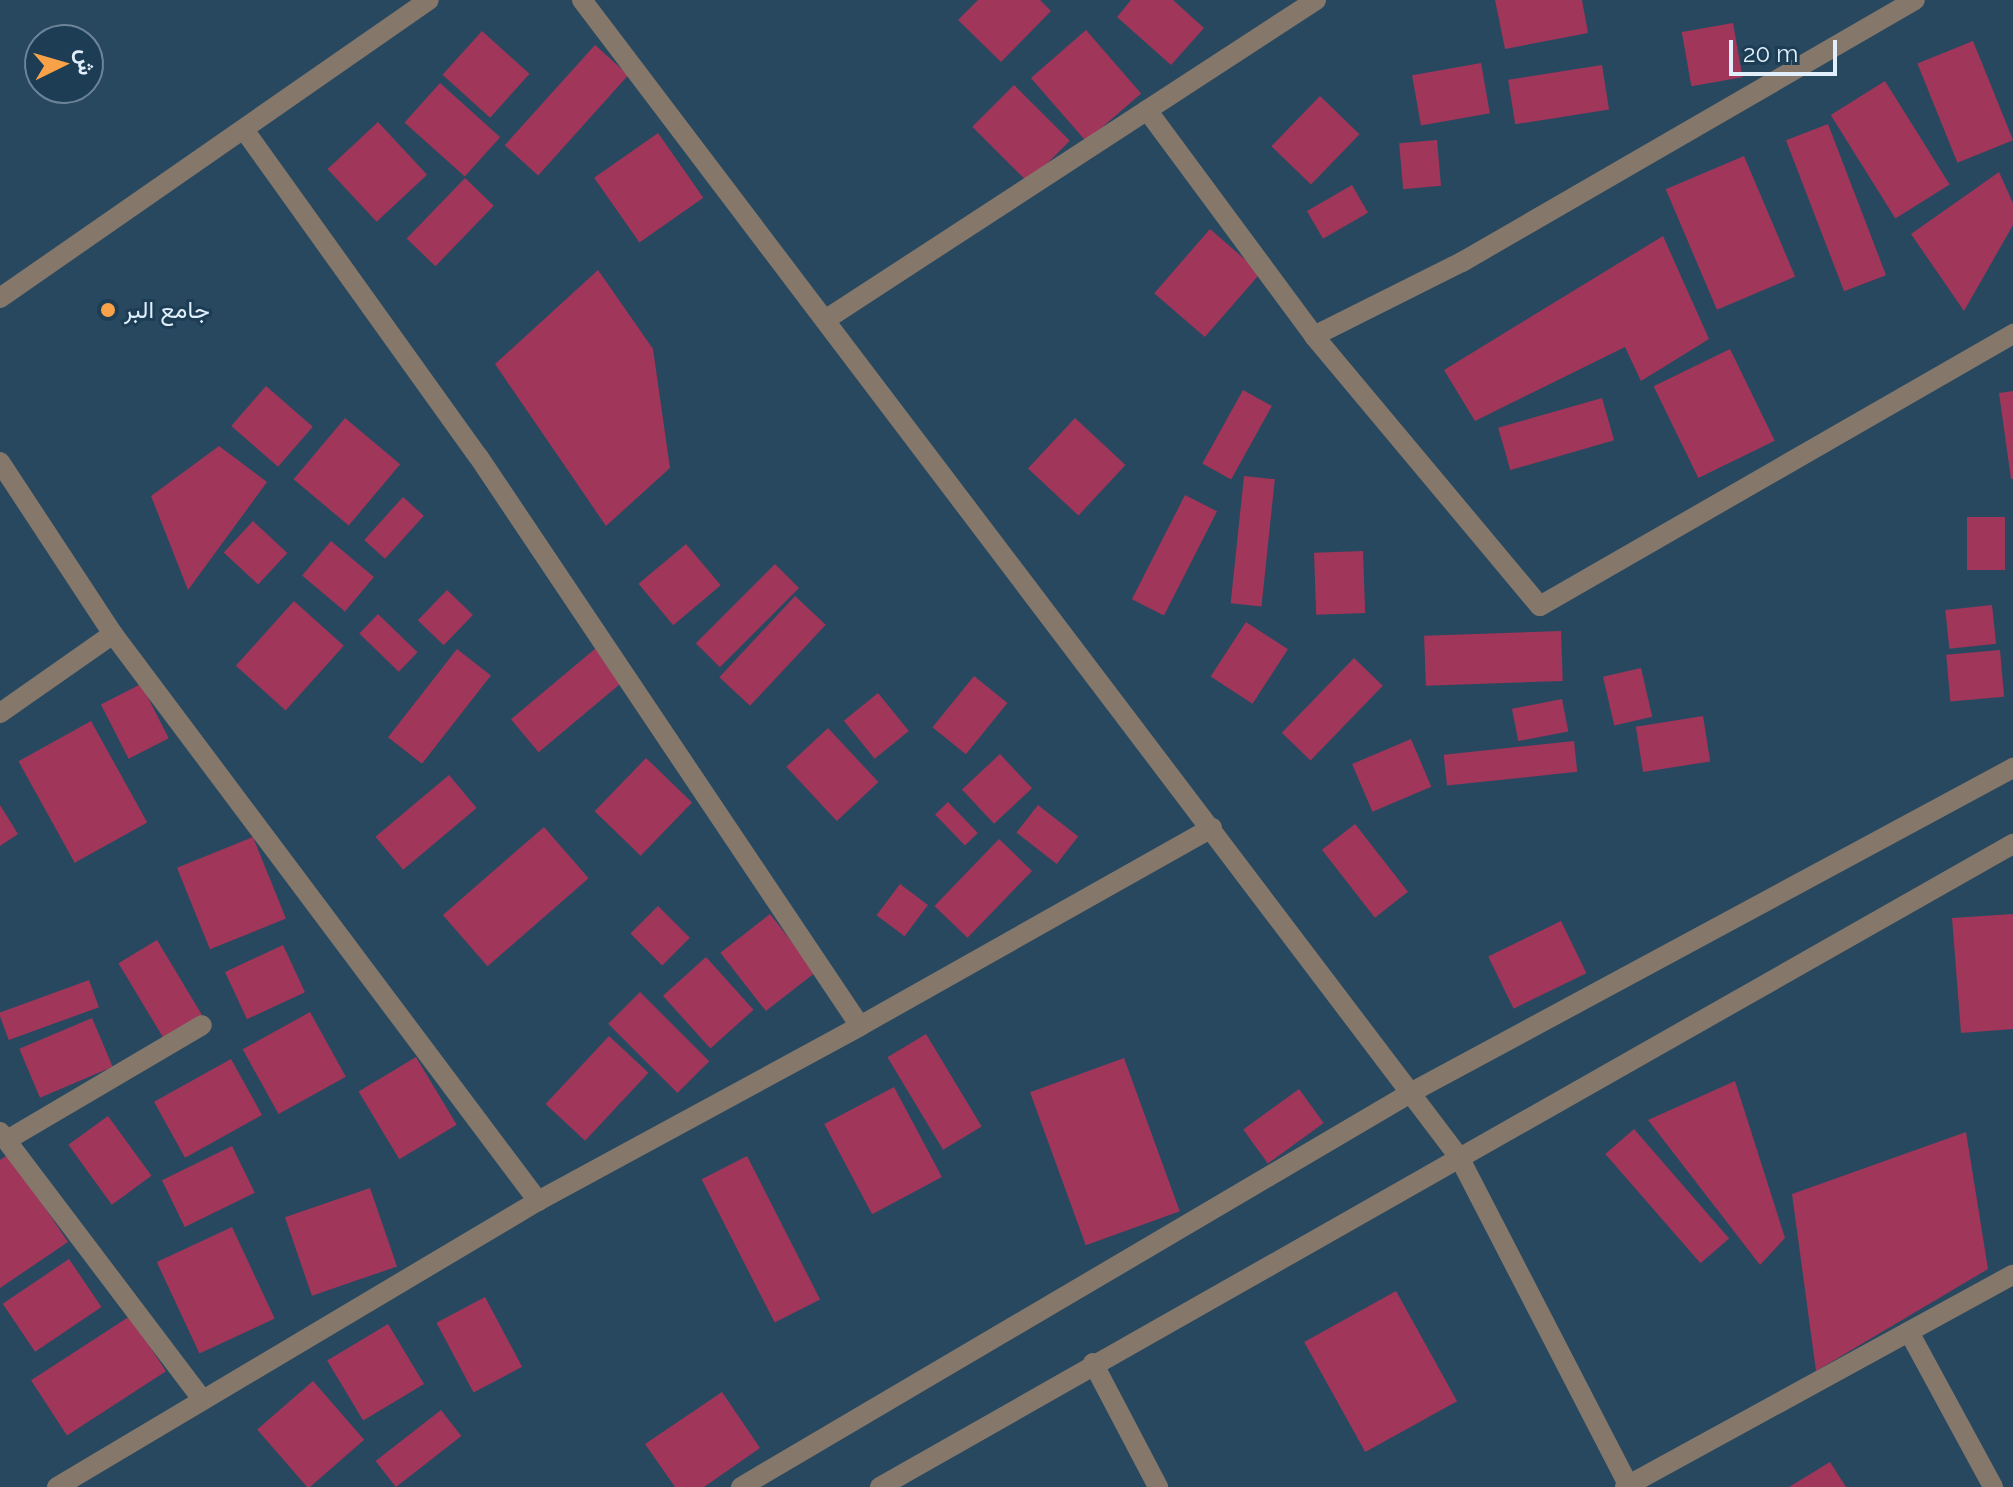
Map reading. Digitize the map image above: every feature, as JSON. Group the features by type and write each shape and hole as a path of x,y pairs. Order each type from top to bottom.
{"street":[{"path":"0,298 245,131 429,0"},
{"path":"582,0 1459,1157 1628,1486 2013,1275"},
{"path":"825,320 1316,0"},
{"path":"1314,336 1462,262 1915,0"},
{"path":"1147,110 1314,336 1540,606 2013,334"},
{"path":"245,131 478,456 860,1026"},
{"path":"0,462 113,634 538,1201"},
{"path":"0,713 113,634"},
{"path":"741,1487 1412,1092 2013,768"},
{"path":"57,1487 538,1201 860,1026 1212,828"},
{"path":"880,1487 1093,1363 2013,844"},
{"path":"202,1025 3,1136 203,1400"},
{"path":"1909,1332 1993,1487"},
{"path":"1093,1363 1158,1487"}],"building":[{"path":"978,0 1040,0 1051,11 1001,62 958,20"},
{"path":"1131,0 1173,0 1204,28 1171,65 1117,17"},
{"path":"1495,0 1582,0 1588,33 1505,49"},
{"path":"1733,23 1743,77 1691,86 1682,32"},
{"path":"1086,30 1141,93 1086,141 1031,78"},
{"path":"482,31 530,74 490,118 443,75"},
{"path":"1973,41 2013,140 1957,163 1917,63"},
{"path":"595,45 628,75 538,175 505,145"},
{"path":"1481,63 1490,113 1421,125 1412,75"},
{"path":"1602,65 1609,109 1515,124 1508,80"},
{"path":"1885,81 1950,184 1895,218 1831,115"},
{"path":"440,83 500,137 465,177 405,122"},
{"path":"1014,85 1070,141 1028,183 972,127"},
{"path":"1320,96 1360,134 1311,185 1271,146"},
{"path":"378,122 427,175 377,222 328,169"},
{"path":"1828,124 1886,275 1844,291 1786,140"},
{"path":"658,133 703,198 639,242 594,178"},
{"path":"1437,140 1441,186 1403,189 1399,143"},
{"path":"1744,156 1795,277 1717,310 1666,189"},
{"path":"1999,172 2013,203 2013,225 1964,311 1911,234"},
{"path":"465,178 494,206 435,266 407,238"},
{"path":"1352,185 1368,213 1323,239 1307,211"},
{"path":"1210,229 1261,273 1205,337 1154,293"},
{"path":"1663,236 1709,339 1641,381 1625,347 1475,421 1444,370"},
{"path":"598,270 653,349 670,468 606,526 495,364"},
{"path":"1730,349 1775,441 1698,478 1654,386"},
{"path":"266,386 313,427 278,467 231,426"},
{"path":"1243,390 1272,406 1231,479 1202,463"},
{"path":"2013,391 2013,479 2011,479 1999,393"},
{"path":"1602,398 1614,440 1510,470 1498,428"},
{"path":"345,418 400,464 349,526 294,479"},
{"path":"1075,418 1125,465 1078,516 1028,468"},
{"path":"219,446 267,482 188,590 151,496"},
{"path":"1244,476 1275,479 1261,607 1231,603"},
{"path":"1185,495 1217,511 1164,616 1132,599"},
{"path":"403,497 424,516 385,559 364,540"},
{"path":"1967,517 2005,517 2005,570 1967,570"},
{"path":"253,521 287,553 258,585 224,552"},
{"path":"331,541 374,577 345,611 302,575"},
{"path":"686,544 721,585 673,625 639,584"},
{"path":"1363,551 1365,613 1316,615 1314,553"},
{"path":"775,564 799,588 720,667 696,643"},
{"path":"447,590 473,615 444,645 418,620"},
{"path":"795,596 826,625 750,706 719,677"},
{"path":"294,601 344,646 286,710 236,666"},
{"path":"1992,605 1996,644 1949,649 1945,610"},
{"path":"378,614 418,652 399,672 359,633"},
{"path":"1246,622 1288,649 1253,704 1211,677"},
{"path":"1561,631 1563,681 1426,686 1424,636"},
{"path":"596,648 624,681 539,752 511,719"},
{"path":"457,649 491,675 422,764 388,737"},
{"path":"2000,650 2004,697 1950,702 1946,655"},
{"path":"1354,658 1383,686 1311,761 1282,733"},
{"path":"1641,668 1652,717 1614,725 1603,677"},
{"path":"974,676 1007,703 966,754 932,727"},
{"path":"141,684 169,738 129,759 101,704"},
{"path":"878,693 909,731 875,759 844,721"},
{"path":"1562,699 1568,731 1518,741 1512,709"},
{"path":"1703,716 1710,761 1643,772 1636,727"},
{"path":"91,721 147,822 75,863 18,761"},
{"path":"828,728 878,782 837,821 786,767"},
{"path":"1411,739 1431,787 1372,812 1352,764"},
{"path":"1574,741 1577,772 1447,786 1444,755"},
{"path":"1000,754 1032,788 994,824 962,789"},
{"path":"646,758 692,802 641,856 595,811"},
{"path":"449,775 477,808 403,870 375,837"},
{"path":"948,802 978,833 965,845 935,815"},
{"path":"0,805 18,834 0,846"},
{"path":"1038,805 1078,836 1057,864 1016,833"},
{"path":"1355,824 1408,892 1375,918 1322,850"},
{"path":"544,827 589,878 487,966 443,915"},
{"path":"253,837 286,919 210,949 177,868"},
{"path":"999,839 1032,871 967,938 934,906"},
{"path":"900,884 928,905 904,936 877,915"},
{"path":"658,906 690,938 662,965 630,934"},
{"path":"770,914 816,972 766,1011 720,953"},
{"path":"2013,914 2013,1029 1961,1033 1952,918"},
{"path":"1561,921 1586,973 1514,1009 1488,957"},
{"path":"157,940 203,1017 165,1040 118,963"},
{"path":"283,945 305,992 247,1019 225,972"},
{"path":"706,957 754,1010 710,1049 663,996"},
{"path":"89,980 99,1007 9,1040 0,1012"},
{"path":"640,992 709,1061 677,1093 608,1024"},
{"path":"310,1012 346,1077 279,1114 243,1049"},
{"path":"92,1018 113,1067 40,1098 19,1049"},
{"path":"926,1034 982,1127 943,1150 887,1057"},
{"path":"609,1036 648,1073 585,1141 546,1104"},
{"path":"416,1057 457,1125 399,1159 359,1092"},
{"path":"1124,1058 1180,1211 1086,1245 1030,1092"},
{"path":"231,1059 262,1115 185,1158 154,1102"},
{"path":"1735,1081 1785,1238 1760,1265 1648,1120"},
{"path":"894,1087 942,1177 872,1214 824,1124"},
{"path":"1299,1089 1324,1123 1268,1164 1243,1130"},
{"path":"108,1116 151,1176 112,1205 68,1145"},
{"path":"1634,1129 1729,1238 1700,1263 1605,1154"},
{"path":"1966,1132 1988,1269 1816,1371 1792,1194"},
{"path":"232,1146 255,1193 185,1227 162,1180"},
{"path":"9,1154 68,1242 0,1288 0,1160"},
{"path":"747,1156 820,1299 775,1323 702,1179"},
{"path":"370,1188 397,1266 312,1296 285,1217"},
{"path":"232,1227 275,1319 199,1354 157,1262"},
{"path":"69,1259 101,1307 35,1352 3,1304"},
{"path":"1396,1291 1457,1401 1365,1452 1304,1342"},
{"path":"485,1297 522,1367 474,1393 436,1323"},
{"path":"130,1316 166,1371 67,1436 31,1380"},
{"path":"388,1324 424,1384 363,1421 327,1361"},
{"path":"313,1381 364,1440 307,1487 257,1430"},
{"path":"722,1392 760,1448 704,1487 675,1487 645,1444"},
{"path":"441,1410 461,1436 396,1487 376,1461"},
{"path":"1830,1462 1846,1487 1789,1487"}],"place":[{"name":"جامع البر","path":"108,310"}]}
